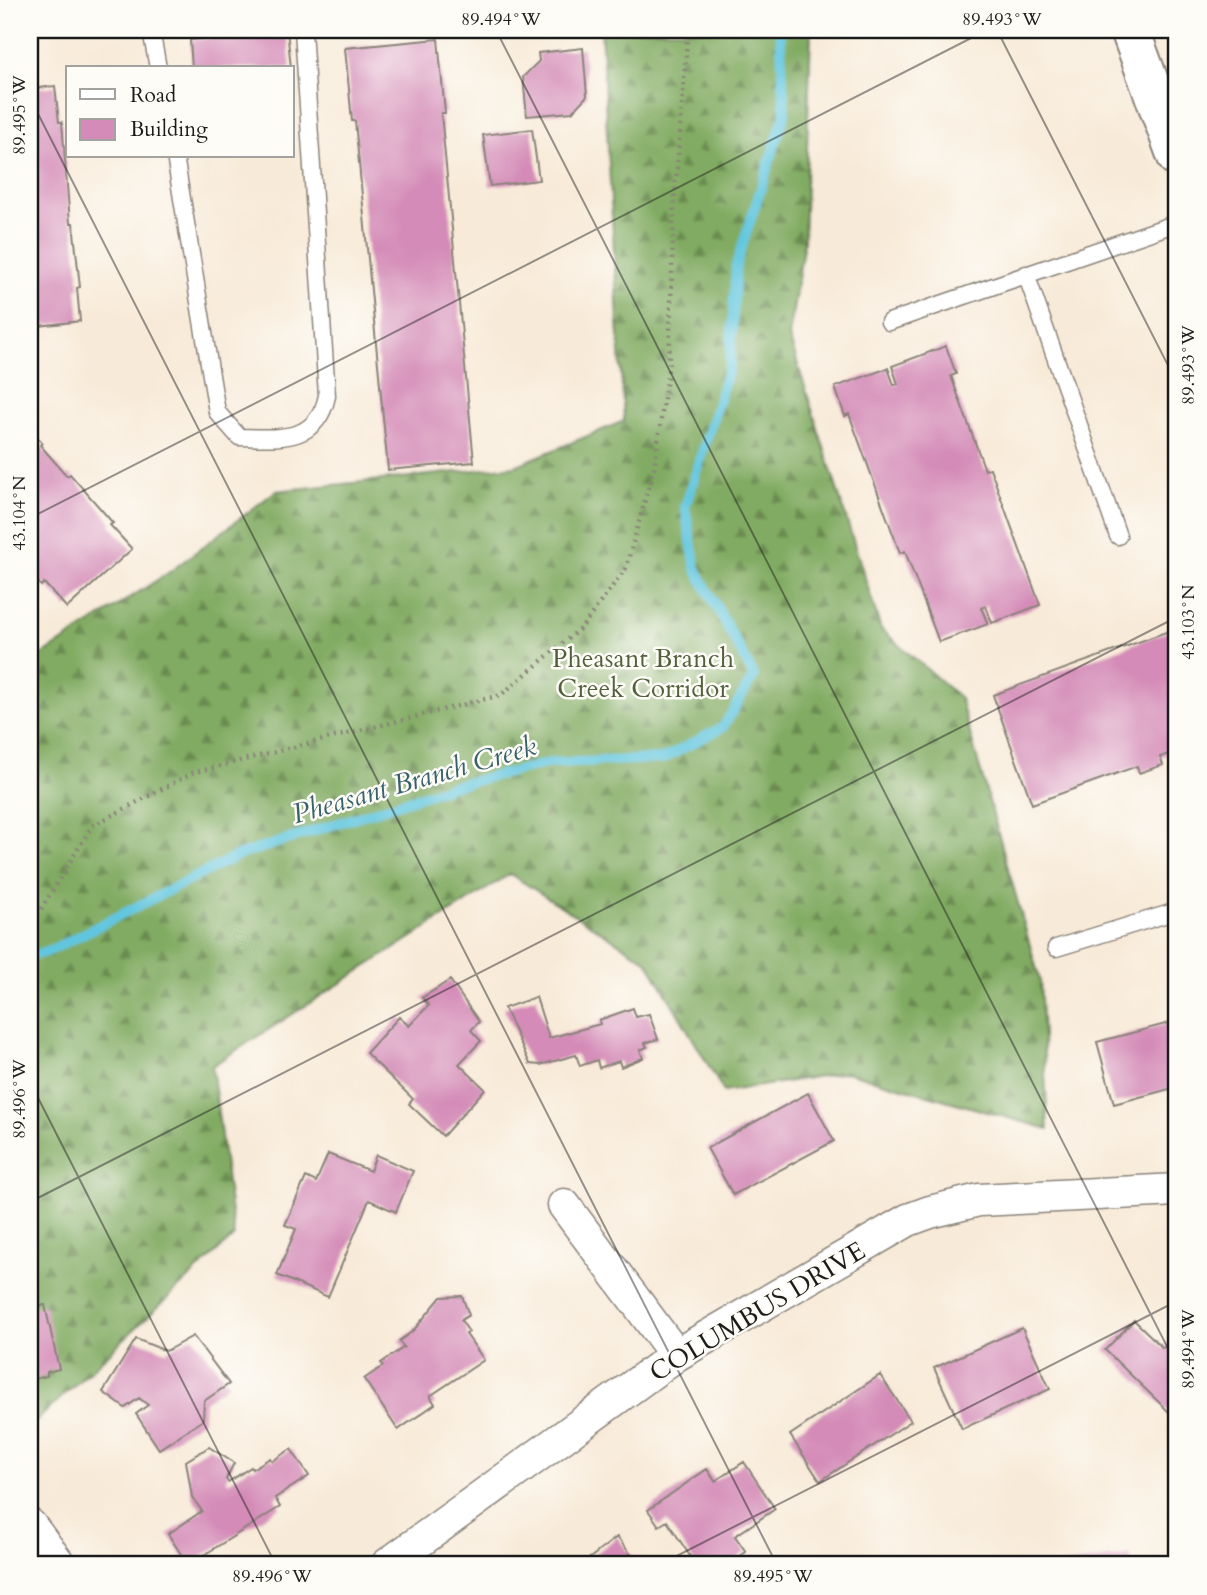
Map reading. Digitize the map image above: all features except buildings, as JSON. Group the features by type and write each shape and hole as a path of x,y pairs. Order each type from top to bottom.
{"street":[{"path":"1136,35 1177,157"},
{"name":"COLUMBUS DRIVE","path":"387,1565 676,1355 908,1220 979,1200 1177,1190"},
{"path":"564,1205 676,1355"},
{"path":"30,1525 60,1565"}],"lane":[{"path":"151,30 158,66"},
{"path":"175,158 218,412 239,437 274,438 307,431 323,415 327,396 303,30"},
{"path":"888,322 1177,223"},
{"path":"1026,274 1118,536"},
{"path":"1056,948 1177,911"}],"path":[{"path":"30,927 92,826 192,773 501,695 582,628 626,568 654,468 669,364 674,206 688,30"}],"green space":[{"name":"Pheasant Branch Creek Corridor","path":"601,30 811,30 804,241 789,336 881,629 960,698 1040,981 1048,1129 846,1072 724,1092 647,961 510,874 212,1066 234,1236 30,1427 30,666 33,661 171,571 276,491 515,466 624,421"}],"waterway":[{"name":"Pheasant Branch Creek","path":"30,956 47,952 237,856 452,786 550,763 663,759 723,727 754,676 696,569 685,507 730,364 736,265 785,114 780,30"}]}
